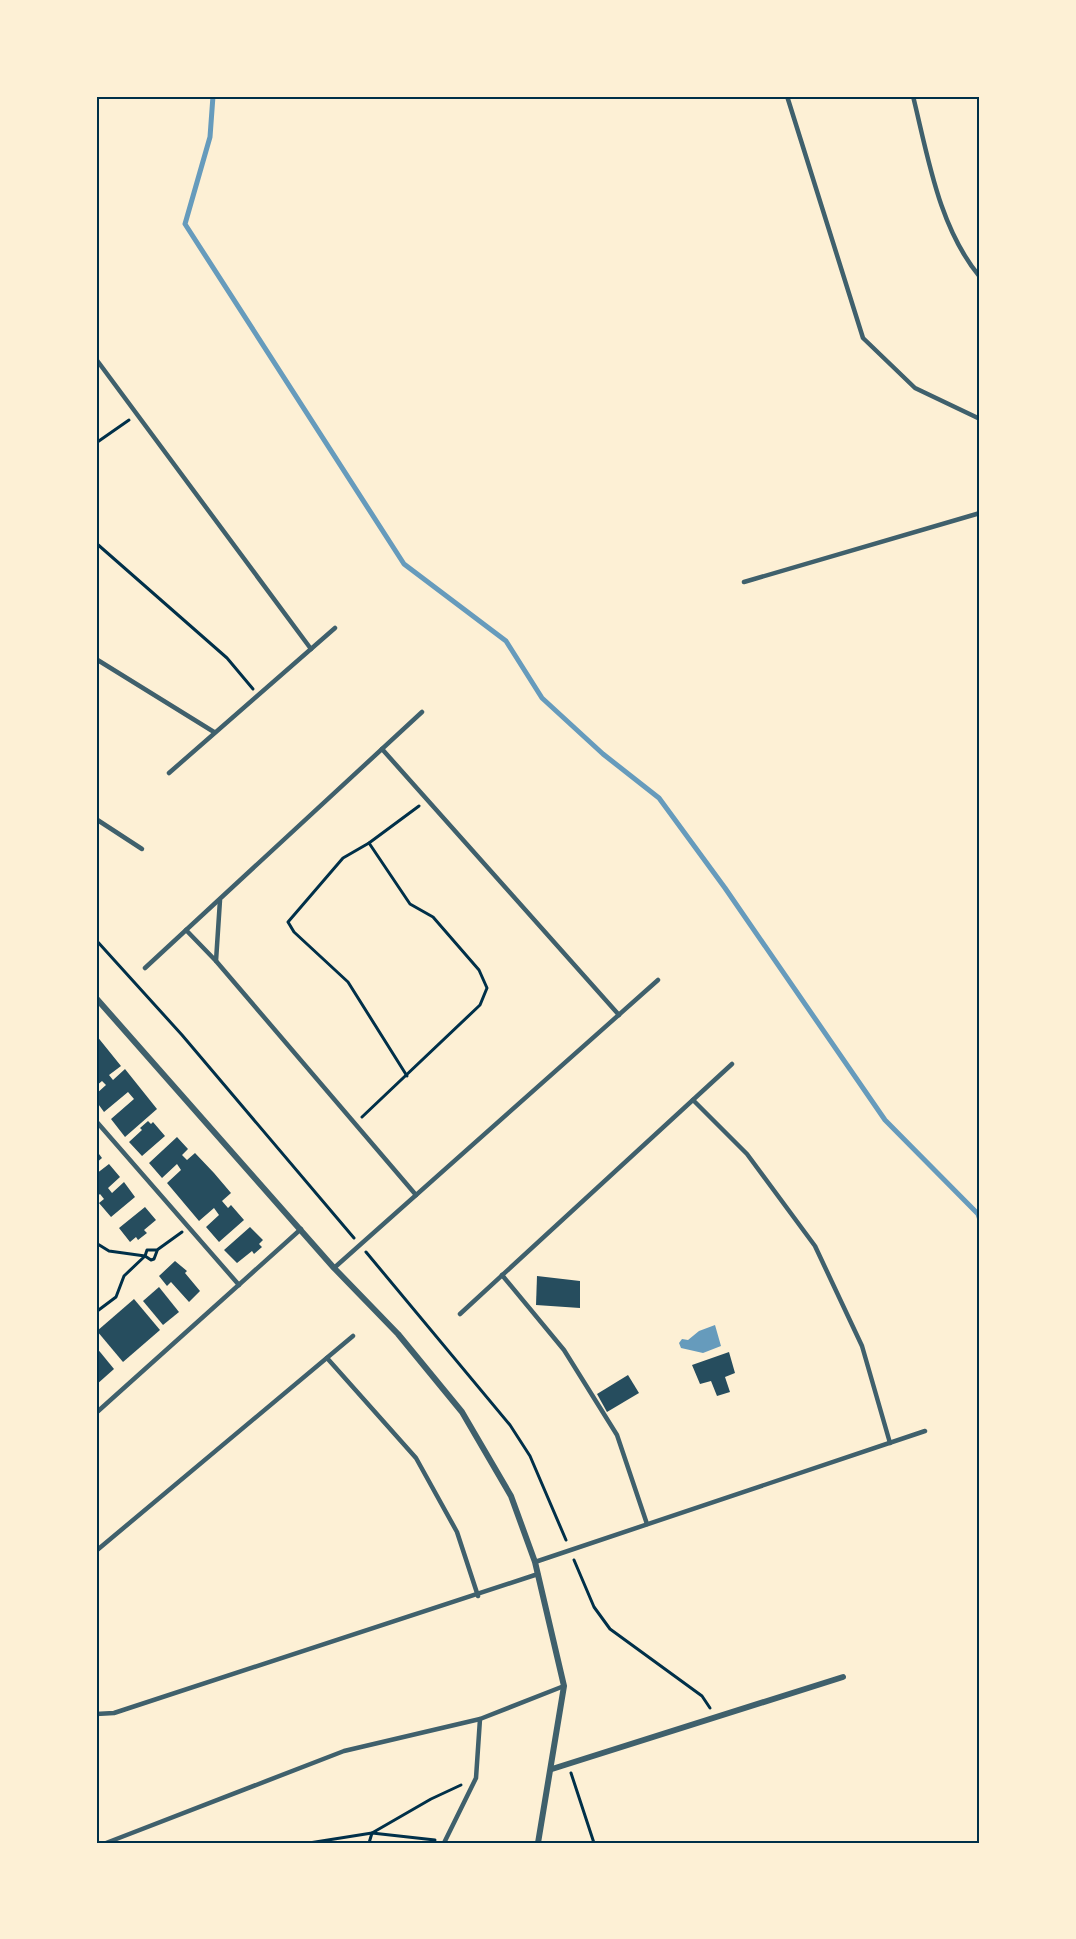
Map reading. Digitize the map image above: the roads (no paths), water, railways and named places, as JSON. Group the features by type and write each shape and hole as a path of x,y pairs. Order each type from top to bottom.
{"street":[{"path":"96,998 334,1268 398,1334 462,1412 511,1496 535,1562 564,1686 552,1770 538,1843"},
{"path":"552,1770 843,1677"}],"lane":[{"path":"787,96 863,338 915,388 980,419"},
{"path":"912,96 939,198 967,261 980,277"},
{"path":"96,359 310,649"},
{"path":"744,582 980,513"},
{"path":"169,773 335,628"},
{"path":"96,659 214,732"},
{"path":"145,968 423,712"},
{"path":"382,749 619,1015"},
{"path":"96,819 142,849"},
{"path":"216,961 220,899"},
{"path":"186,930 216,961 416,1195"},
{"path":"334,1268 658,980"},
{"path":"460,1314 732,1064"},
{"path":"693,1100 747,1154 815,1246 862,1346 890,1443"},
{"path":"96,1121 239,1285"},
{"path":"96,1413 301,1229"},
{"path":"502,1275 564,1350 617,1435 647,1524"},
{"path":"96,1551 353,1336"},
{"path":"327,1358 416,1458 457,1532 478,1596"},
{"path":"535,1562 926,1431"},
{"path":"96,1714 114,1713 478,1596 538,1574"},
{"path":"106,1843 344,1751 480,1719 564,1686"},
{"path":"445,1842 476,1779 480,1719"}],"water":[{"path":"715,1325 721,1346 703,1353 681,1348 679,1343 682,1339 688,1340 699,1331"}],"waterway":[{"path":"213,96 210,137 185,224 404,564 506,641 542,698 603,754 659,798 725,888 885,1120 978,1214 980,1220"}]}
